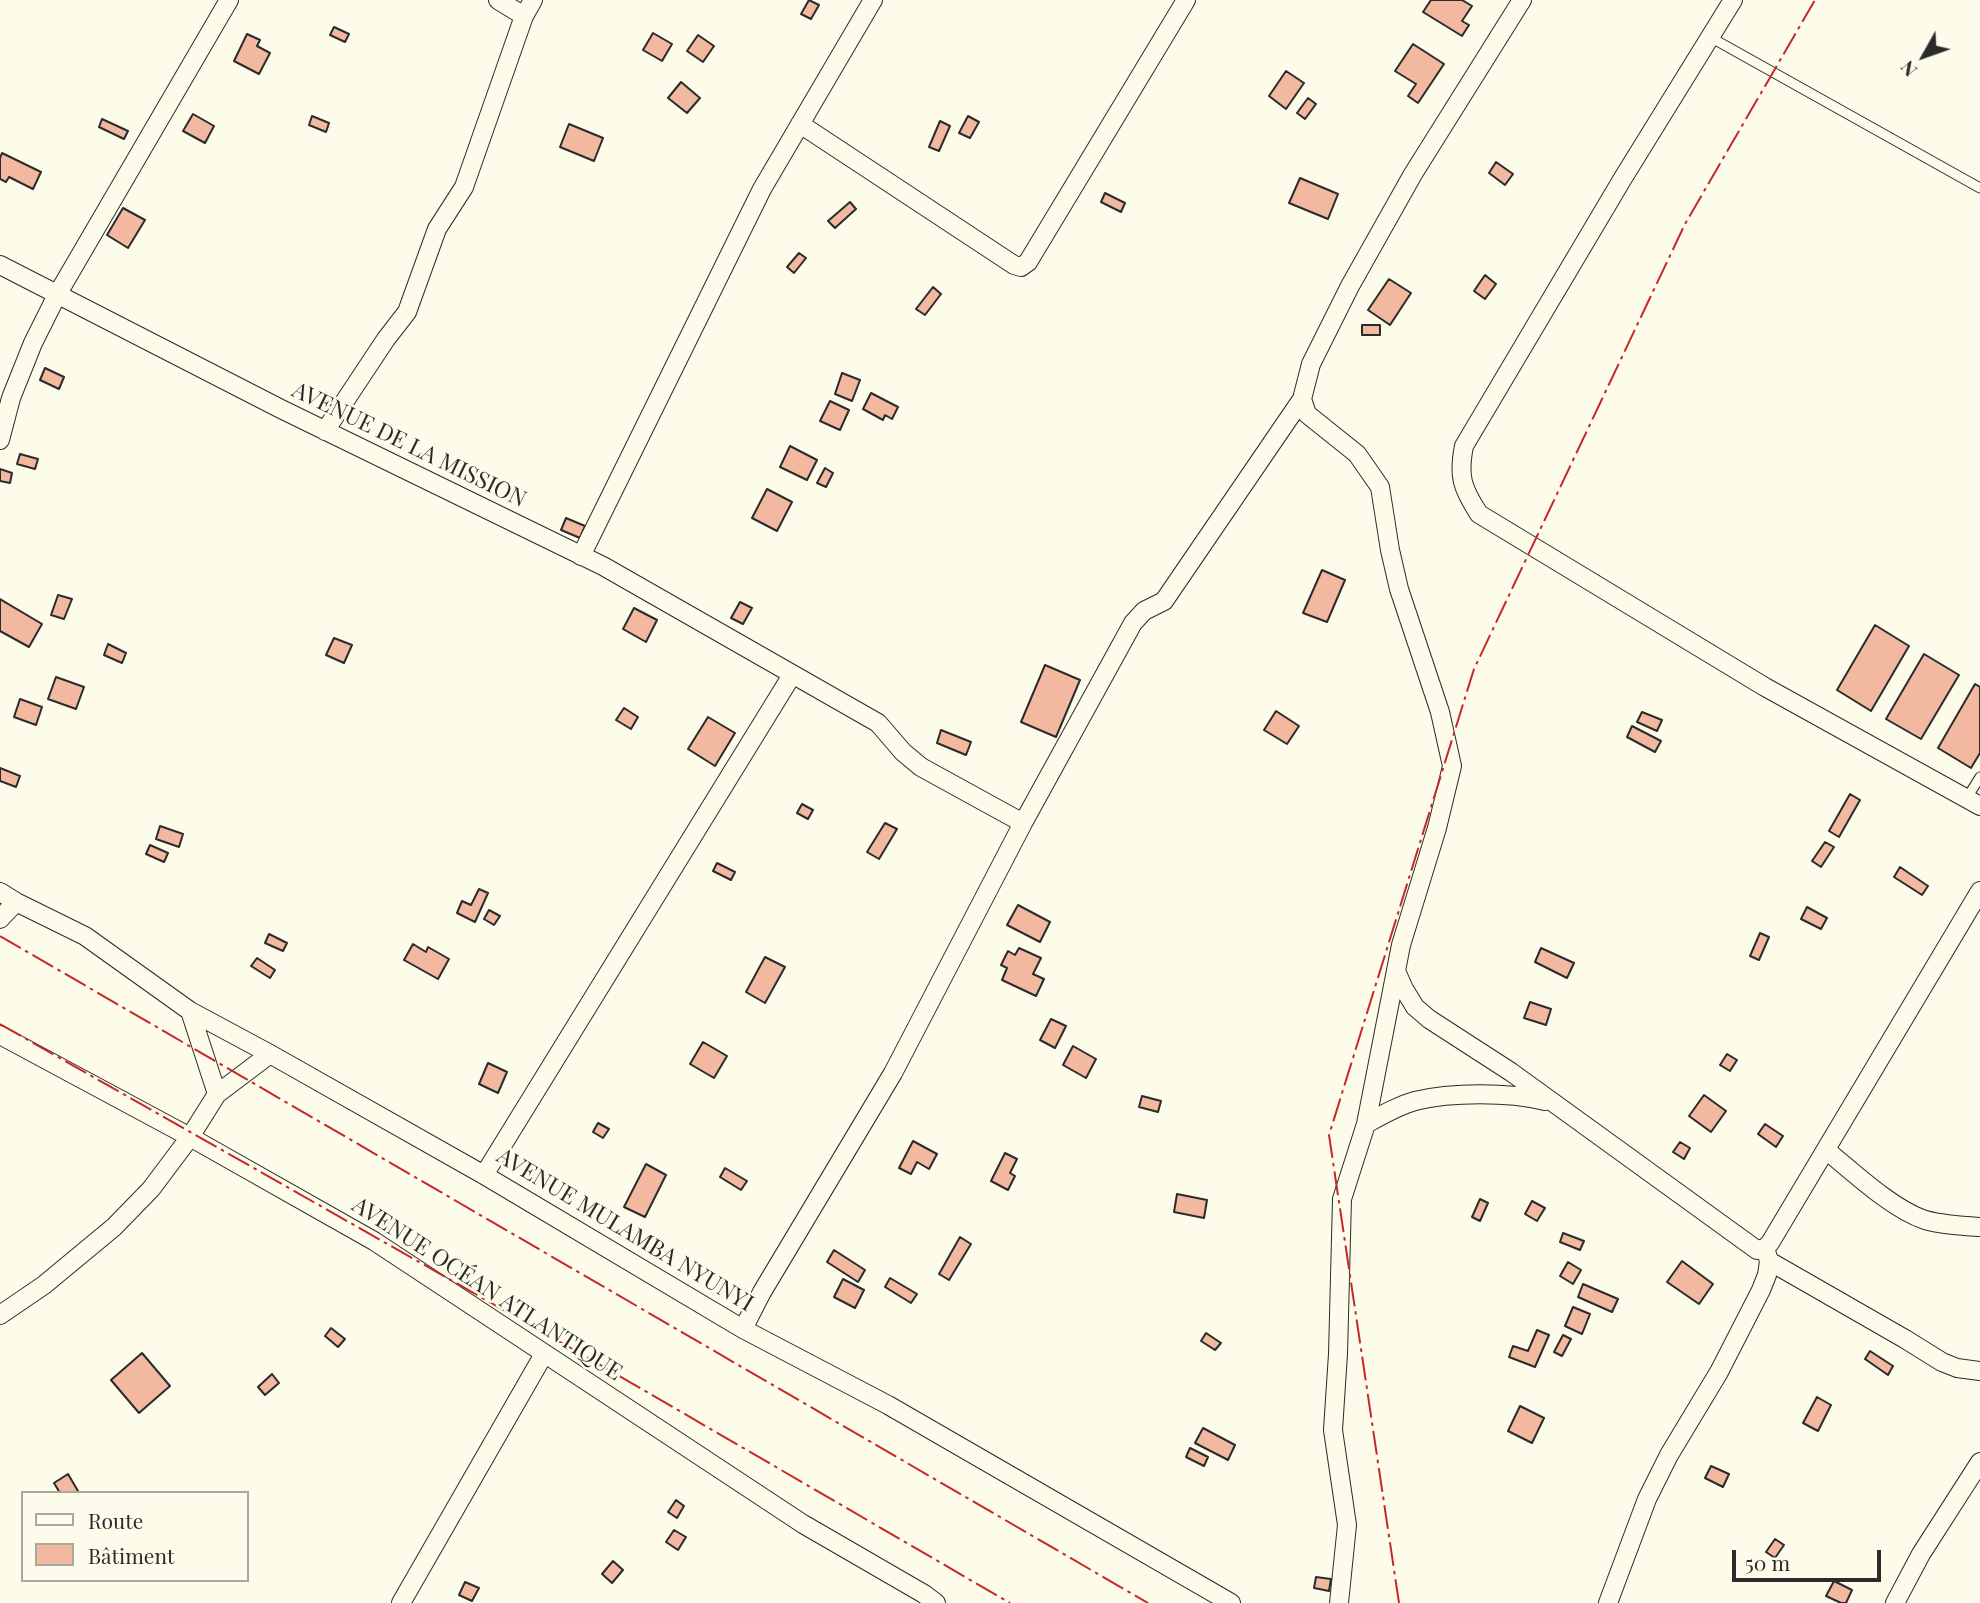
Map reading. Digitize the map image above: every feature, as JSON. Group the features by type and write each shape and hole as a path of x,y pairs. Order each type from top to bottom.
{"street":[{"path":"0,440 11,398 33,343 57,295 229,0"},
{"path":"325,431 407,312 437,229 464,187 529,8 498,0"},
{"path":"581,556 762,189 873,0"},
{"path":"800,124 1014,265 1021,267 1028,262 1185,0"},
{"path":"743,1329 762,1292 893,1073 1023,823 1133,623 1144,611 1164,601 1302,400 1311,364 1350,286 1413,174 1522,0"},
{"path":"1733,0 1623,178 1464,446 1460,468 1466,490 1479,514 1765,687 1974,802"},
{"name":"AVENUE DE LA MISSION","path":"0,265 325,431 615,573 878,723 903,752 921,767 1023,823"},
{"path":"1302,400 1307,414 1357,454 1380,487 1399,589 1440,712 1452,766 1437,828 1401,945 1366,1124 1342,1199 1333,1430 1348,1525 1339,1603"},
{"path":"484,1175 792,675"},
{"path":"1608,1603 1647,1499 1669,1455 1720,1372 1745,1324 1767,1275 1767,1255 1826,1150 1980,891"},
{"name":"AVENUE MULAMBA NYUNYI","path":"0,892 85,936 190,1011 484,1175 743,1329 888,1405 1231,1603"},
{"path":"0,919 16,902"},
{"path":"1396,971 1415,1007 1429,1019 1511,1072 1757,1250 1942,1362 1957,1368 1980,1371"},
{"path":"190,1011 217,1094"},
{"name":"AVENUE OCÉAN ATLANTIQUE","path":"0,1035 82,1077 374,1241 803,1524 926,1600"},
{"path":"0,1315 44,1284 114,1227 151,1189 190,1137 217,1094 270,1054"},
{"path":"1366,1124 1415,1101 1459,1094 1528,1097 1552,1103"},
{"path":"1826,1150 1902,1209 1925,1220 1980,1227"},
{"path":"401,1603 544,1354"},
{"path":"1895,1603 1921,1554 1980,1462"}],"lane":[{"path":"1710,37 1980,188"},
{"path":"1974,802 1980,777"}],"building":[{"path":"809,0 819,5 811,19 801,14"},
{"path":"1431,0 1462,0 1472,6 1462,21 1469,25 1462,36 1423,12"},
{"path":"334,27 349,34 345,42 330,35"},
{"path":"653,33 672,44 662,61 643,50"},
{"path":"247,34 260,40 257,46 270,53 259,74 234,61"},
{"path":"698,35 714,46 703,62 687,51"},
{"path":"1413,44 1444,64 1418,103 1408,96 1416,84 1395,71"},
{"path":"1286,71 1304,83 1286,109 1269,96"},
{"path":"681,82 700,98 687,113 668,98"},
{"path":"1308,98 1316,104 1305,119 1297,113"},
{"path":"193,114 214,126 205,143 183,131"},
{"path":"312,116 329,123 326,132 309,125"},
{"path":"968,116 979,122 970,138 959,133"},
{"path":"102,119 128,131 124,139 99,127"},
{"path":"940,121 950,126 939,151 929,147"},
{"path":"569,124 603,138 594,161 560,147"},
{"path":"2,153 41,172 33,189 9,177 6,182 0,179"},
{"path":"1496,162 1513,174 1505,185 1489,173"},
{"path":"1300,178 1338,194 1328,219 1289,203"},
{"path":"1105,193 1125,203 1121,212 1101,202"},
{"path":"850,202 856,209 835,228 828,221"},
{"path":"123,208 145,220 128,248 107,235"},
{"path":"799,253 806,258 794,273 787,267"},
{"path":"1485,275 1496,284 1485,299 1474,291"},
{"path":"1389,279 1411,293 1390,325 1368,310"},
{"path":"933,287 941,294 925,315 916,309"},
{"path":"1362,325 1380,325 1380,335 1362,335"},
{"path":"45,368 64,377 59,389 40,380"},
{"path":"842,373 860,380 852,401 835,394"},
{"path":"871,393 898,407 892,419 885,415 883,420 863,409"},
{"path":"830,401 849,410 840,430 820,421"},
{"path":"790,446 817,460 807,480 780,467"},
{"path":"20,454 38,459 35,469 17,464"},
{"path":"825,468 833,473 826,487 817,483"},
{"path":"0,469 12,473 10,483 0,481"},
{"path":"767,489 792,502 777,531 752,518"},
{"path":"566,518 585,526 580,538 561,530"},
{"path":"1322,570 1345,580 1327,622 1303,613"},
{"path":"58,595 72,599 64,619 51,615"},
{"path":"0,599 42,624 29,647 0,631"},
{"path":"740,602 752,608 743,624 731,618"},
{"path":"634,608 657,620 646,642 623,629"},
{"path":"1875,625 1909,646 1871,711 1837,690"},
{"path":"334,638 352,645 344,663 326,655"},
{"path":"108,644 126,653 122,663 104,655"},
{"path":"1924,654 1959,675 1921,739 1886,719"},
{"path":"1045,665 1080,680 1056,737 1021,722"},
{"path":"56,677 84,687 76,709 48,699"},
{"path":"1975,684 1980,687 1980,753 1971,768 1938,748"},
{"path":"20,699 42,707 36,725 14,717"},
{"path":"624,708 638,717 631,729 616,720"},
{"path":"1276,711 1299,726 1287,744 1264,730"},
{"path":"1642,712 1662,720 1657,731 1637,722"},
{"path":"708,717 735,733 715,766 688,749"},
{"path":"1632,726 1661,741 1655,752 1627,737"},
{"path":"941,730 971,742 966,755 937,743"},
{"path":"0,768 20,776 16,787 0,781"},
{"path":"1850,794 1860,800 1839,837 1829,831"},
{"path":"802,804 813,810 808,819 797,813"},
{"path":"885,823 897,829 879,859 867,852"},
{"path":"160,826 183,834 179,847 156,839"},
{"path":"1825,842 1834,847 1821,867 1812,861"},
{"path":"150,845 168,853 164,862 146,854"},
{"path":"717,863 735,872 731,880 713,871"},
{"path":"1900,867 1928,886 1922,895 1894,877"},
{"path":"479,889 488,893 475,922 457,913 462,901 471,905"},
{"path":"1018,905 1050,922 1040,942 1007,925"},
{"path":"1807,907 1827,918 1821,929 1801,919"},
{"path":"489,910 500,916 494,925 484,919"},
{"path":"1760,933 1769,937 1759,960 1750,956"},
{"path":"269,934 287,943 283,951 265,943"},
{"path":"413,944 426,952 428,947 449,959 438,979 404,960"},
{"path":"1019,948 1041,958 1033,974 1044,979 1036,996 1002,980 1007,968 1001,965 1008,951 1015,955"},
{"path":"1541,948 1574,963 1567,978 1535,962"},
{"path":"765,957 785,967 765,1003 746,992"},
{"path":"257,958 275,970 270,978 251,966"},
{"path":"1530,1002 1551,1009 1546,1025 1524,1018"},
{"path":"1051,1019 1066,1026 1055,1048 1040,1040"},
{"path":"703,1042 727,1056 714,1078 690,1064"},
{"path":"1073,1046 1096,1059 1086,1078 1063,1065"},
{"path":"1727,1054 1737,1060 1730,1071 1720,1065"},
{"path":"488,1063 507,1072 498,1093 479,1084"},
{"path":"1704,1095 1726,1111 1711,1132 1689,1116"},
{"path":"1142,1096 1161,1101 1158,1112 1139,1107"},
{"path":"598,1123 609,1129 603,1138 593,1132"},
{"path":"1765,1124 1783,1136 1776,1147 1758,1134"},
{"path":"913,1141 937,1154 929,1169 917,1162 911,1174 899,1168"},
{"path":"1680,1142 1690,1148 1684,1159 1673,1152"},
{"path":"1005,1153 1017,1159 1010,1173 1015,1176 1008,1190 991,1181"},
{"path":"646,1164 666,1175 645,1217 624,1207"},
{"path":"725,1168 747,1181 741,1190 720,1177"},
{"path":"1177,1194 1207,1200 1204,1218 1174,1212"},
{"path":"1480,1199 1488,1203 1480,1221 1472,1217"},
{"path":"1532,1201 1545,1208 1537,1221 1525,1214"},
{"path":"1563,1233 1584,1241 1580,1250 1560,1242"},
{"path":"960,1237 971,1244 949,1280 939,1274"},
{"path":"834,1250 865,1270 858,1282 827,1262"},
{"path":"1682,1261 1713,1284 1699,1304 1667,1282"},
{"path":"1568,1262 1581,1270 1573,1284 1560,1276"},
{"path":"890,1278 917,1294 911,1303 885,1287"},
{"path":"843,1279 864,1290 855,1308 834,1297"},
{"path":"1583,1284 1618,1299 1612,1312 1578,1297"},
{"path":"1573,1307 1590,1314 1582,1334 1565,1326"},
{"path":"331,1328 345,1339 338,1347 325,1336"},
{"path":"1537,1330 1549,1335 1535,1367 1509,1357 1513,1346 1528,1351"},
{"path":"1206,1333 1221,1343 1215,1350 1201,1341"},
{"path":"1563,1335 1571,1339 1562,1356 1554,1352"},
{"path":"1870,1351 1893,1366 1888,1375 1865,1359"},
{"path":"142,1353 170,1386 139,1413 111,1380"},
{"path":"272,1374 279,1383 265,1395 258,1387"},
{"path":"1817,1397 1831,1405 1818,1431 1803,1423"},
{"path":"1520,1406 1544,1418 1532,1443 1508,1431"},
{"path":"1203,1428 1235,1445 1228,1460 1195,1443"},
{"path":"1190,1448 1208,1457 1204,1466 1186,1457"},
{"path":"1711,1466 1729,1474 1723,1487 1705,1478"},
{"path":"68,1474 78,1491 59,1491 54,1483"},
{"path":"676,1500 684,1506 677,1518 668,1512"},
{"path":"674,1530 686,1537 678,1550 666,1542"},
{"path":"1775,1539 1784,1545 1775,1558 1766,1552"},
{"path":"613,1561 623,1570 612,1583 602,1574"},
{"path":"1316,1577 1331,1579 1329,1591 1314,1588"},
{"path":"1834,1581 1852,1590 1846,1603 1826,1596"},
{"path":"465,1582 479,1588 472,1601 459,1595"}],"power":[{"path":"1399,1603 1329,1135 1474,669 1685,224 1815,0"},
{"path":"0,936 1148,1603"},
{"path":"0,1024 597,1363 1010,1603"}]}
